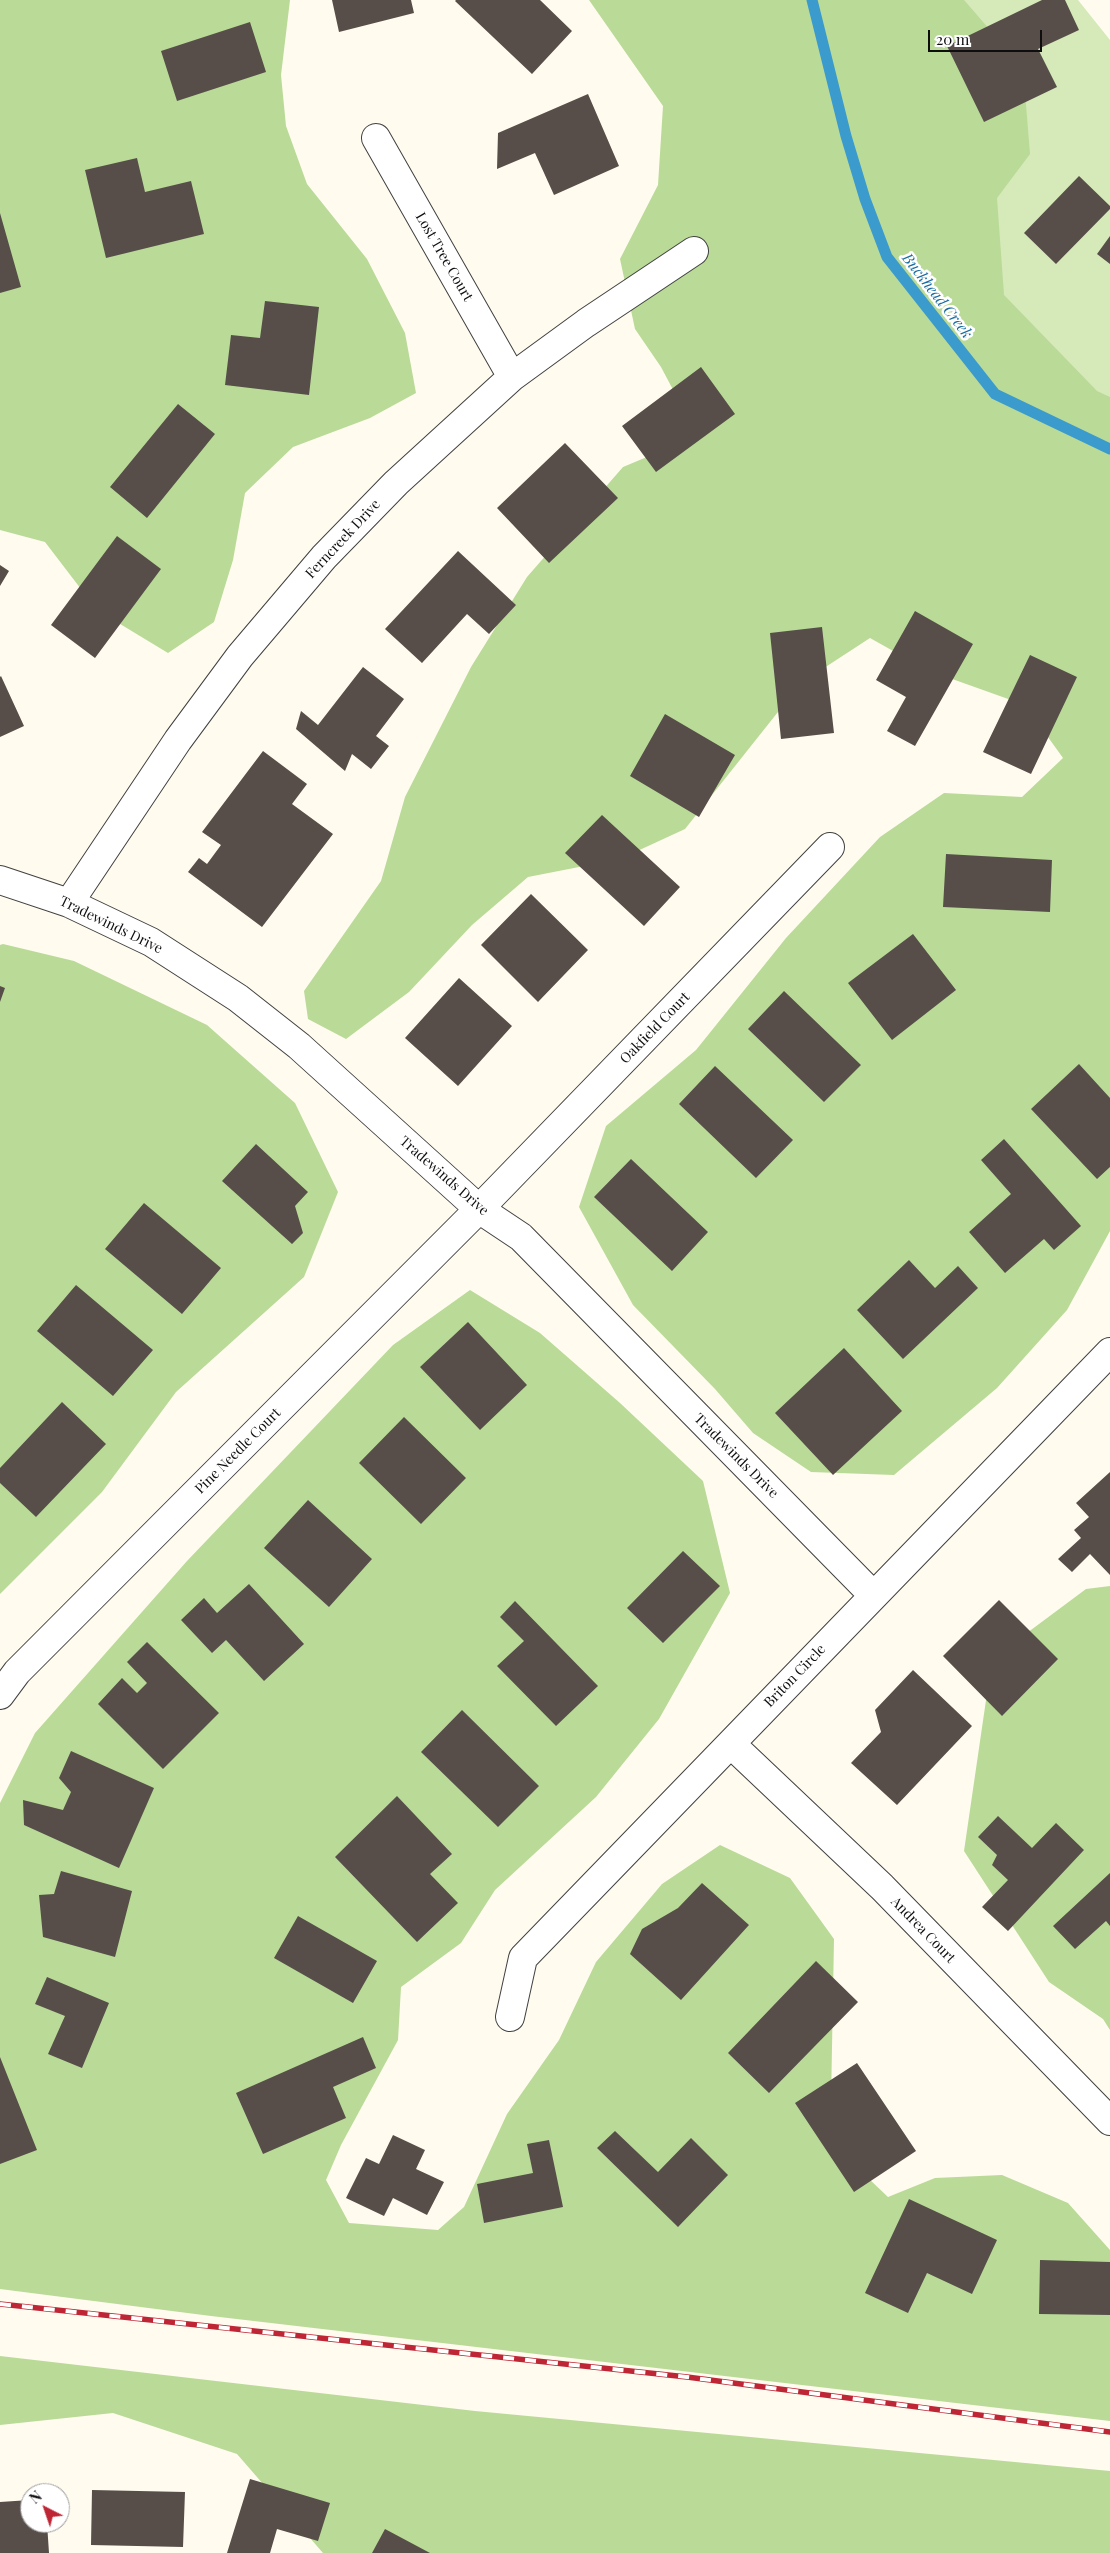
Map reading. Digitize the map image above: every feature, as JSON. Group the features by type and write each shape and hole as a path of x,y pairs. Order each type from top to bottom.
{"street":[{"name":"Lost Tree Court","path":"376,138 512,377"},
{"name":"Ferncreek Drive","path":"69,903 178,740 246,649 324,557 390,490 512,377 586,323 694,251"},
{"name":"Oakfield Court","path":"479,1209 830,847"},
{"name":"Tradewinds Drive","path":"0,880 69,903 151,942 238,998 300,1046 479,1209 521,1237 873,1595"},
{"name":"Pine Needle Court","path":"0,1695 17,1672 479,1209"},
{"name":"Briton Circle","path":"510,2017 523,1958 1110,1352"},
{"name":"Andrea Court","path":"731,1744 882,1887 1110,2120"}],"green space":[{"path":"0,0 290,0 281,75 286,126 307,184 367,259 405,333 416,393 370,418 293,447 245,493 233,560 214,622 168,653 97,610 45,542 0,530"},
{"path":"589,0 964,0 1023,68 1030,154 997,198 1004,295 1097,391 1110,397 1110,1231 1067,1310 997,1388 894,1475 811,1472 753,1433 715,1389 633,1305 579,1207 606,1126 696,1050 786,938 880,837 944,793 1022,797 1063,758 1025,705 927,670 870,638 801,683 685,829 620,859 528,877 472,925 409,992 346,1039 308,1019 304,991 381,881 405,797 471,667 527,577 623,467 666,449 688,418 661,367 635,329 620,259 658,185 663,106"},
{"path":"662,0 1078,0 1110,40 1110,537"},
{"path":"3,944 74,961 207,1025 295,1103 338,1192 304,1277 176,1392 102,1492 0,1594 0,945"},
{"path":"470,1290 540,1333 620,1403 703,1481 730,1593 659,1719 596,1797 495,1890 461,1943 401,1987 398,2040 341,2145 326,2180 349,2223 438,2230 464,2207 507,2114 559,2040 596,1962 662,1884 720,1845 790,1878 834,1939 831,2101 847,2158 888,2197 935,2178 1002,2175 1068,2203 1110,2250 1110,2421 211,2316 0,2289 0,1803 35,1733 187,1561 393,1345"},
{"path":"1110,1586 1110,2030 1103,2019 1049,1982 964,1851 992,1659 1086,1589"},
{"path":"0,2356 475,2411 1110,2471 1110,2553 323,2553 237,2454 113,2413 0,2425"}],"building":[{"path":"332,0 411,0 414,13 339,32"},
{"path":"456,0 540,0 572,31 532,74"},
{"path":"1042,0 1065,0 1079,30 1038,49 1057,87 984,122 947,46"},
{"path":"250,22 266,72 177,101 161,51"},
{"path":"588,94 619,166 554,195 535,153 497,169 498,133"},
{"path":"137,158 145,192 191,181 204,234 106,258 85,170"},
{"path":"1079,176 1110,206 1110,209 1056,264 1024,233"},
{"path":"0,213 21,287 0,293"},
{"path":"1110,236 1110,264 1097,254"},
{"path":"265,301 319,307 309,395 225,385 231,335 260,338"},
{"path":"701,367 735,414 656,472 622,426"},
{"path":"178,404 215,434 147,518 110,487"},
{"path":"565,443 618,498 549,563 497,508"},
{"path":"117,536 161,569 95,658 51,625"},
{"path":"458,551 516,605 489,634 467,614 422,663 385,629"},
{"path":"0,565 9,571 0,586"},
{"path":"915,611 973,644 915,746 887,731 906,697 876,680"},
{"path":"822,627 834,733 781,739 770,633"},
{"path":"1030,655 1077,677 1031,774 983,752"},
{"path":"363,667 404,699 376,736 389,746 371,769 352,754 345,771 296,729 301,711 318,725"},
{"path":"0,677 24,726 0,737"},
{"path":"665,714 735,755 699,817 630,776"},
{"path":"263,751 307,784 292,804 333,834 262,927 188,872 199,858 207,864 221,845 202,832"},
{"path":"602,815 680,887 644,926 565,853"},
{"path":"946,854 1052,860 1050,912 943,907"},
{"path":"531,894 588,950 538,1002 481,945"},
{"path":"913,934 956,990 892,1040 848,983"},
{"path":"459,978 512,1026 458,1086 405,1038"},
{"path":"0,986 5,988 0,1002"},
{"path":"784,991 861,1065 824,1102 748,1029"},
{"path":"1079,1064 1110,1098 1110,1167 1097,1179 1031,1109"},
{"path":"715,1066 793,1140 756,1178 679,1104"},
{"path":"1004,1139 1081,1226 1054,1250 1044,1239 1005,1273 969,1232 1011,1194 981,1160"},
{"path":"256,1144 308,1192 295,1206 303,1233 292,1244 222,1181"},
{"path":"631,1159 708,1232 672,1271 594,1197"},
{"path":"144,1203 221,1268 182,1314 105,1249"},
{"path":"909,1260 935,1288 958,1266 978,1288 903,1359 857,1310"},
{"path":"76,1285 153,1350 113,1396 37,1331"},
{"path":"468,1322 527,1385 480,1430 420,1367"},
{"path":"844,1348 902,1411 833,1475 775,1413"},
{"path":"62,1402 106,1444 36,1517 0,1483 0,1468"},
{"path":"404,1417 466,1478 421,1524 359,1463"},
{"path":"1110,1472 1110,1575 1090,1554 1072,1572 1058,1559 1081,1538 1074,1530 1089,1517 1076,1503"},
{"path":"308,1500 372,1559 329,1607 264,1548"},
{"path":"683,1551 720,1586 663,1643 627,1608"},
{"path":"249,1584 304,1644 264,1681 226,1640 212,1653 181,1620 204,1598 217,1613"},
{"path":"999,1600 1058,1659 1002,1716 943,1656"},
{"path":"515,1601 598,1686 556,1726 497,1666 524,1641 500,1617"},
{"path":"147,1642 219,1713 163,1769 98,1704 122,1678 137,1693 147,1683 127,1662"},
{"path":"913,1670 972,1726 897,1805 851,1763 881,1732 875,1710"},
{"path":"462,1710 539,1786 498,1827 421,1752"},
{"path":"71,1751 154,1788 119,1868 24,1825 23,1800 63,1810 71,1792 59,1778"},
{"path":"397,1796 452,1854 430,1874 458,1903 417,1942 335,1857"},
{"path":"998,1816 1032,1848 1056,1823 1084,1850 1008,1931 982,1907 1008,1880 992,1865 997,1855 978,1837"},
{"path":"61,1871 132,1891 115,1957 43,1937 39,1895 54,1894"},
{"path":"1110,1873 1110,1926 1106,1921 1075,1949 1053,1926"},
{"path":"702,1883 749,1925 681,2000 630,1954 642,1929 678,1908"},
{"path":"298,1916 377,1961 353,2003 274,1958"},
{"path":"816,1961 858,2002 769,2093 728,2053"},
{"path":"47,1977 109,2003 82,2068 48,2054 65,2016 35,2004"},
{"path":"363,2037 376,2068 333,2087 346,2118 263,2154 236,2093"},
{"path":"0,2057 37,2150 0,2164"},
{"path":"857,2063 916,2151 854,2192 795,2103"},
{"path":"615,2131 658,2172 691,2138 728,2175 678,2227 597,2148"},
{"path":"393,2135 425,2150 416,2169 444,2182 427,2215 393,2198 384,2216 346,2198 366,2158 379,2164"},
{"path":"549,2140 563,2207 484,2223 477,2184 533,2173 527,2144"},
{"path":"909,2199 997,2240 972,2294 927,2273 908,2313 865,2293"},
{"path":"1040,2260 1110,2262 1110,2315 1039,2314"},
{"path":"250,2479 330,2503 318,2541 277,2529 270,2553 227,2553"},
{"path":"92,2490 185,2492 183,2547 91,2545"},
{"path":"20,2501 20,2533 48,2533 49,2553 0,2553 0,2502"},
{"path":"385,2529 430,2553 372,2553"}],"waterway":[{"name":"Buckhead Creek","path":"812,0 846,136 865,199 887,257 995,394 1110,449"}],"railway":[{"path":"0,2304 687,2377 1110,2432"}]}
